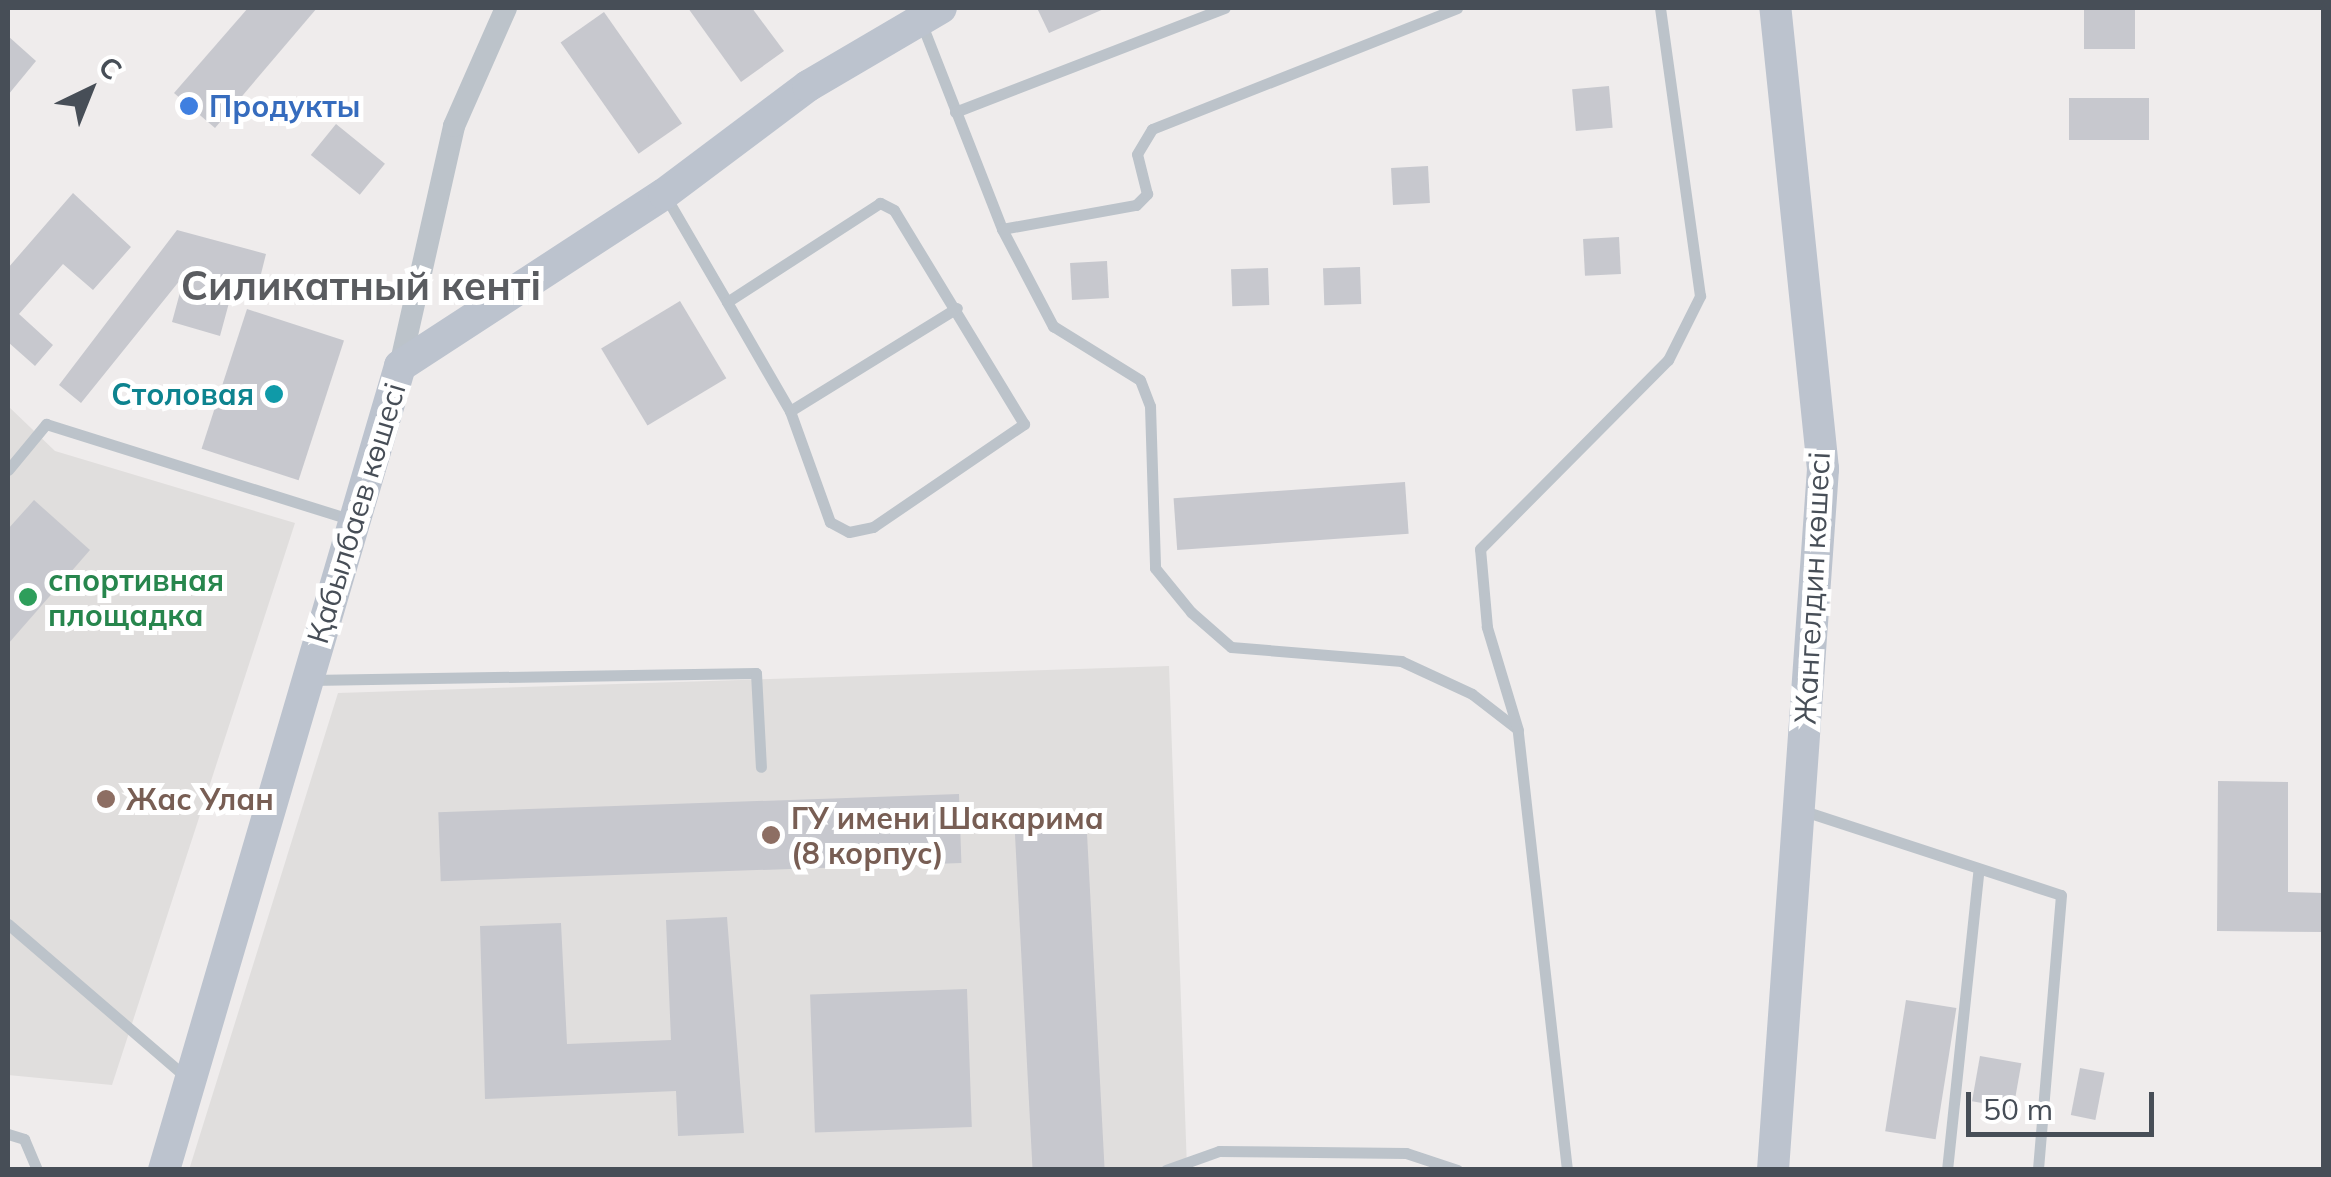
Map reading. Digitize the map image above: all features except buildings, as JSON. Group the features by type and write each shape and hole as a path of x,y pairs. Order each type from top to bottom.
{"main road":[{"name":"Жангелдин көшесі","path":"1774,1170 1822,470 1776,8"},
{"name":"Қабылбаев көшесі","path":"164,1170 400,366 664,194 808,86 931,15"}],"street":[{"path":"400,366 454,126 506,8"}],"lane":[{"path":"955,112 1225,8"},
{"path":"1002,229 1136,205 1147,194 1137,154 1152,130 1457,8"},
{"path":"1567,1170 1518,730 1480,593 1480,549 1668,360 1700,296 1660,8"},
{"path":"931,15 955,112 1002,229 1053,326 1140,380 1150,406 1155,568 1191,612 1231,648 1401,662 1472,694 1518,730"},
{"path":"664,194 790,412 830,522 850,532 873,527 1024,424 894,210 880,203 727,302"},
{"path":"790,412 957,308"},
{"path":"8,470 46,424 353,520"},
{"path":"306,680 756,673 761,767"},
{"path":"1799,809 1978,873 2061,896 2038,1170"},
{"path":"1947,1170 1978,873"},
{"path":"8,924 190,1080"},
{"path":"8,1134 24,1138 36,1170"},
{"path":"1166,1170 1238,1151 1406,1153 1457,1170"}],"shaded area":[{"name":"Жас Улан","path":"8,406 55,451 295,523 112,1085 8,1075"},
{"path":"1169,666 1187,1169 189,1170 338,693"}],"place":[{"name":"Продукты","path":"189,106"},
{"name":"Столовая","path":"274,394"},
{"name":"спортивная площадка","path":"28,597"},
{"name":"Жас Улан","path":"106,799"},
{"name":"ГУ имени Шакарима (8 корпус)","path":"771,835"}],"district":[{"name":"Силикатный кенті","path":"361,285"}]}
